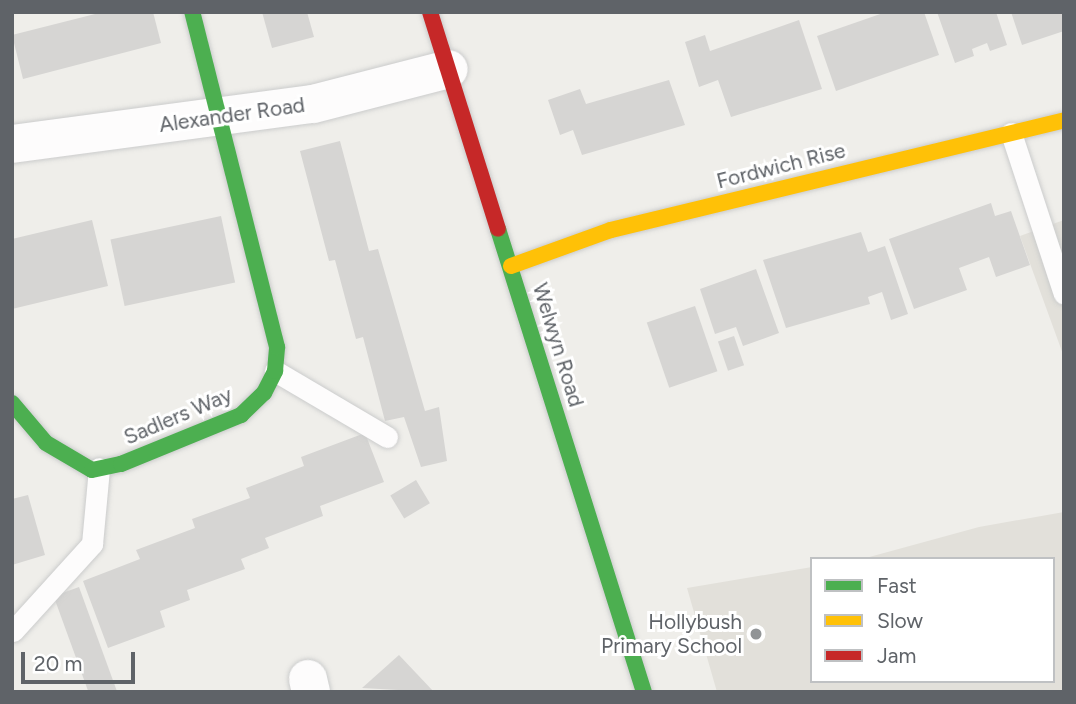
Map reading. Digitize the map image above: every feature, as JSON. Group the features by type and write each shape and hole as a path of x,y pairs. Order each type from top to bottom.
{"street":[{"path":"192,12 223,118 277,347 275,371"},
{"name":"Welwyn Road","path":"430,12 644,692"},
{"name":"Alexander Road","path":"12,144 313,104 449,69"},
{"name":"Fordwich Rise","path":"512,266 611,230 1064,120"},
{"name":"Sadlers Way","path":"99,468 242,415 264,393 275,371"},
{"path":"12,403 46,443 68,460 99,468"}],"lane":[{"path":"1011,133 1064,294"},
{"path":"275,371 387,437"},
{"path":"13,631 92,544 99,468"}],"shaded area":[{"path":"1064,220 1064,357 1020,236"},
{"name":"Hollybush Primary School","path":"1064,512 1064,692 717,692 687,588 810,567 810,683 1055,683 1055,557 869,557 979,527"}],"building":[{"path":"103,12 153,12 161,43 23,79 12,35"},
{"path":"262,12 307,12 314,37 272,48"},
{"path":"886,12 924,12 939,55 836,91 817,36"},
{"path":"937,12 996,12 1007,45 990,51 987,43 972,49 974,56 955,63"},
{"path":"1011,12 1064,12 1064,31 1022,45"},
{"path":"799,20 822,89 731,117 718,80 699,87 685,42 705,35 710,51"},
{"path":"669,80 685,125 582,155 573,130 560,135 548,100 580,89 586,104"},
{"path":"340,141 369,251 378,249 425,411 439,407 447,461 421,467 404,417 385,421 363,337 356,339 335,260 329,261 300,151"},
{"path":"991,203 995,216 1011,211 1030,265 996,277 989,257 959,268 967,290 914,309 889,239"},
{"path":"221,216 235,283 125,306 110,239"},
{"path":"92,220 108,286 12,309 12,239"},
{"path":"861,232 868,252 885,246 908,314 891,320 882,292 868,297 870,304 786,328 763,260"},
{"path":"756,269 779,333 743,346 736,327 715,334 700,289"},
{"path":"695,306 717,371 669,388 647,323"},
{"path":"734,336 744,365 728,371 718,342"},
{"path":"365,433 384,482 320,506 323,516 265,538 269,548 241,559 245,569 187,590 190,600 160,611 165,627 108,648 83,581 140,559 136,550 195,528 192,519 250,498 246,488 304,466 301,457"},
{"path":"416,480 430,503 404,519 390,495"},
{"path":"28,495 45,555 12,565 12,499"},
{"path":"79,587 117,692 88,692 54,596"},
{"path":"399,655 434,692 362,688"}],"traffic: fast":[{"path":"12,403 46,443 92,470 121,464 241,415 264,393 275,371 277,347 192,12"},
{"path":"498,229 644,692"}],"traffic: slow":[{"path":"511,266 611,230 1064,120"}],"traffic: jam":[{"path":"430,12 498,229"}],"place":[{"name":"Hollybush Primary School","path":"756,634"}]}
